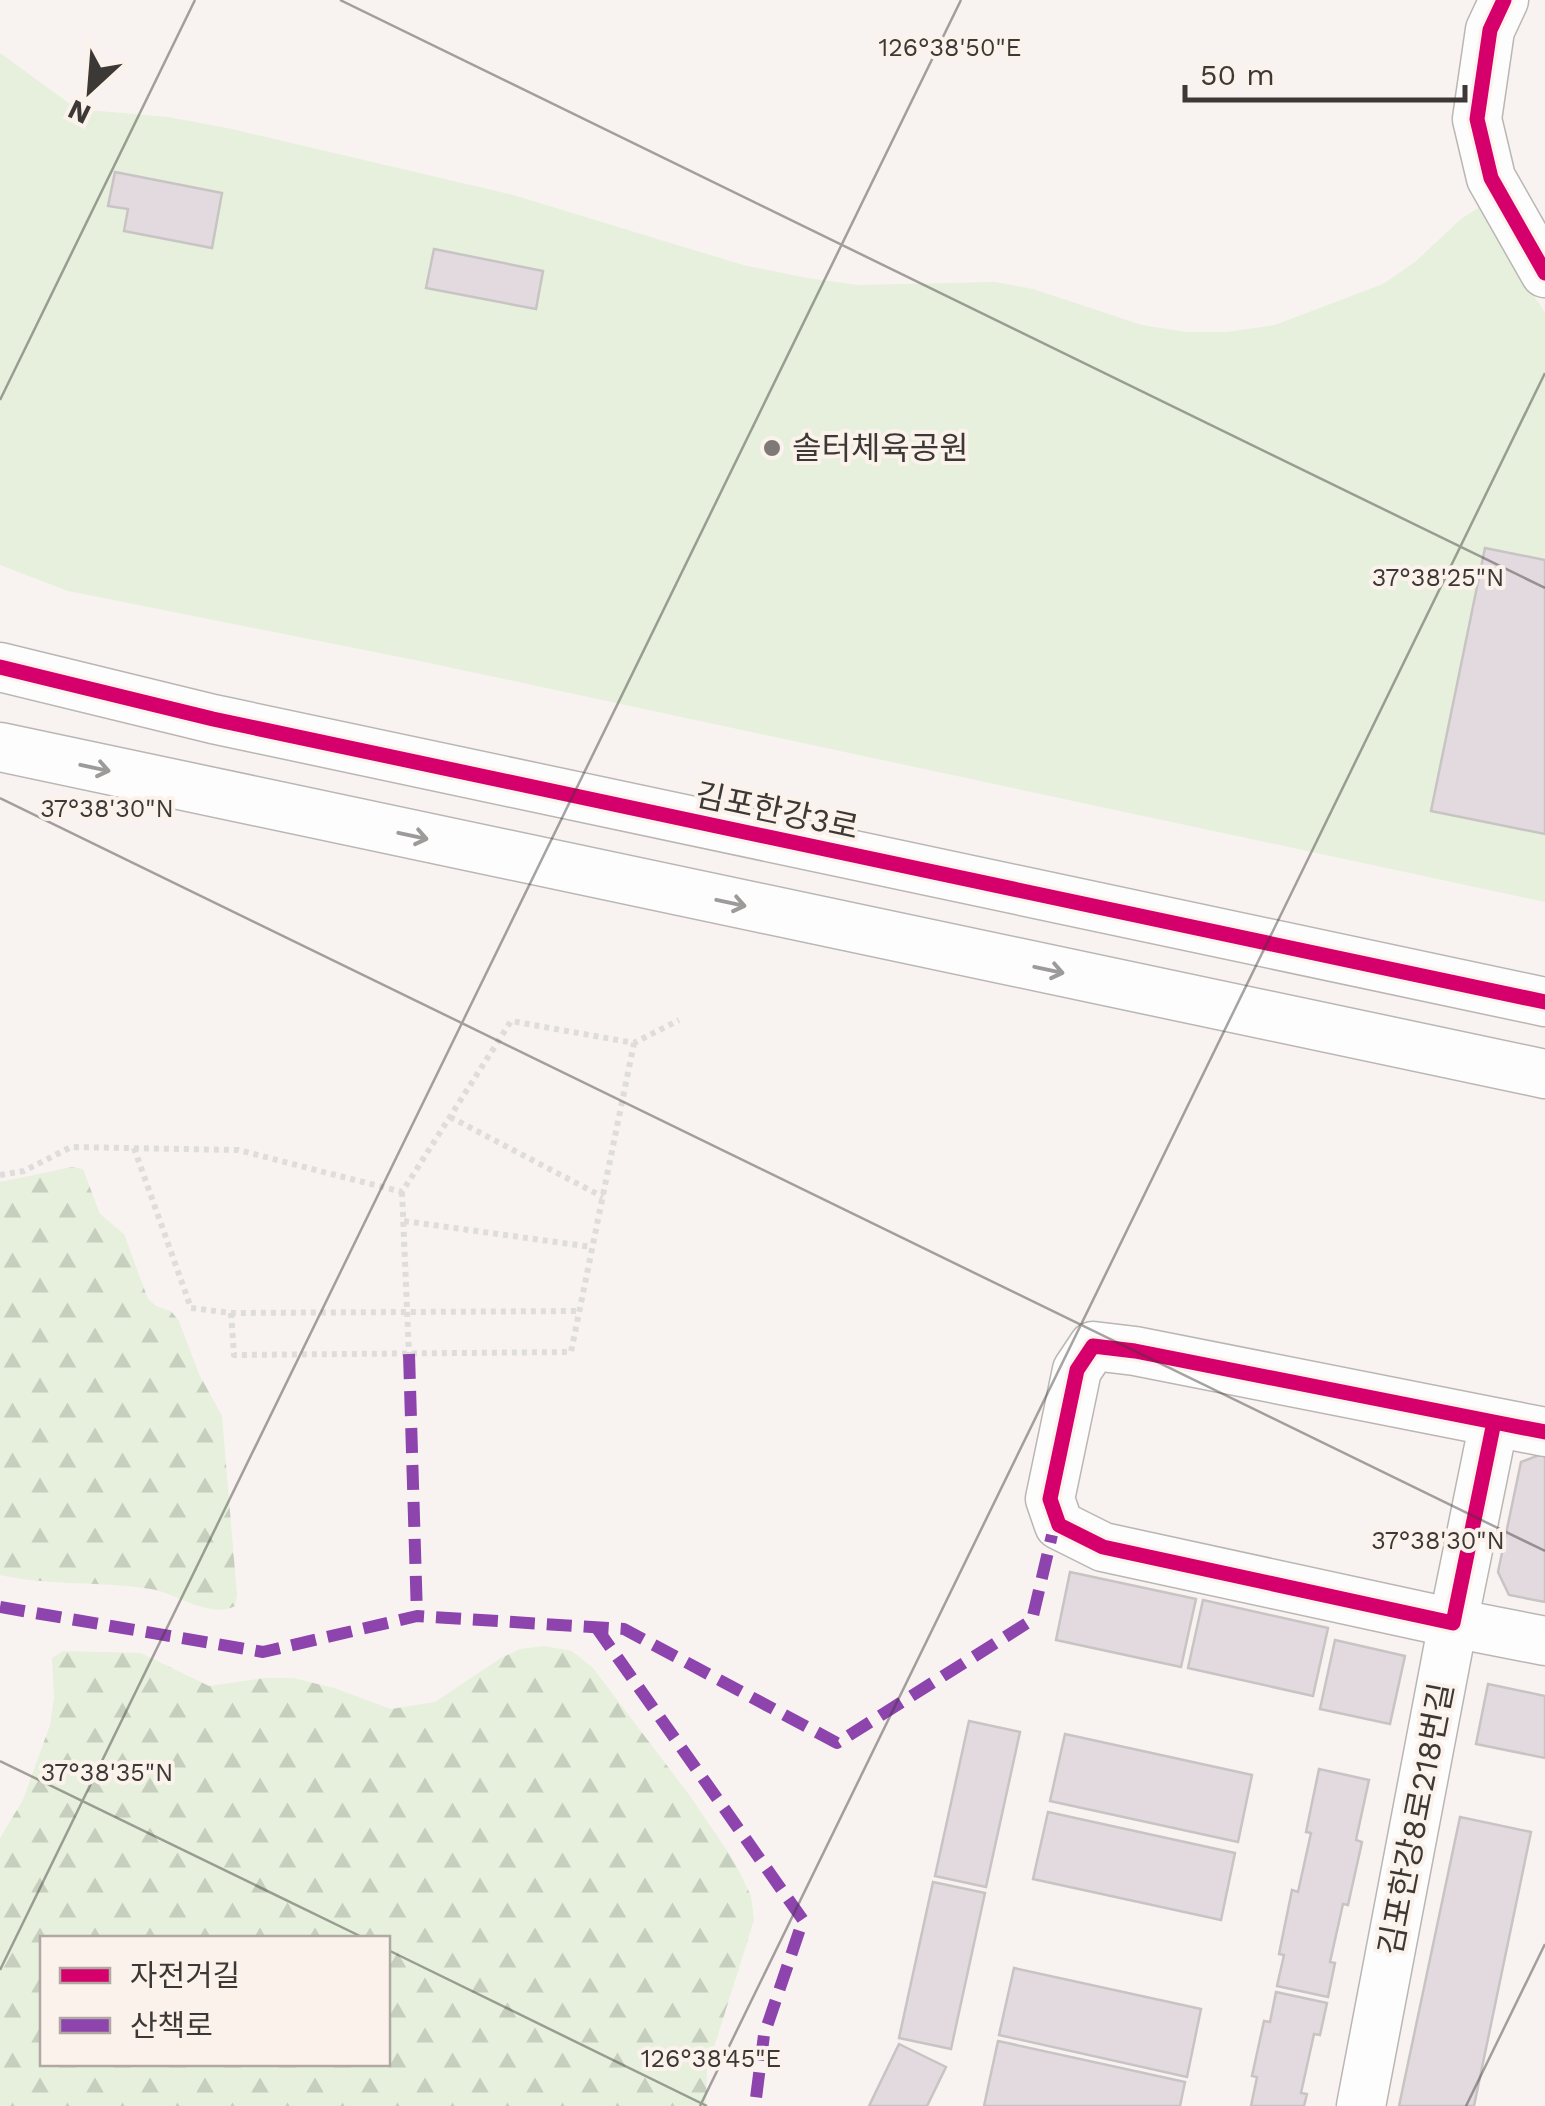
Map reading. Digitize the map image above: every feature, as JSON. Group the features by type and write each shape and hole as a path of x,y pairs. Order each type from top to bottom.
{"street":[{"path":"1504,0 1490,30 1477,120 1492,178 1545,273"},
{"name":"김포한강3로","path":"0,666 232,723 1545,1002"},
{"path":"0,747 1545,1074"},
{"path":"1545,1432 1094,1346 1077,1370 1050,1499 1059,1525 1102,1546 1454,1624 1545,1640"},
{"name":"김포한강8로218번길","path":"1361,2106 1494,1422"}],"path":[{"path":"410,1354 402,1192 511,1021 634,1042 679,1020"},
{"path":"232,1313 234,1355 572,1352 634,1042"},
{"path":"450,1117 602,1197"},
{"path":"0,1175 24,1171 71,1147 238,1150 402,1192"},
{"path":"134,1148 191,1308 232,1313 580,1311"},
{"path":"404,1221 592,1247"}],"green space":[{"name":"솔터체육공원","path":"0,53 77,109 168,117 232,129 513,195 743,265 807,278 858,285 995,282 1033,289 1142,325 1186,332 1227,332 1275,325 1383,284 1483,205 1510,262 1545,312 1545,902 420,661 68,591 0,565"},
{"path":"72,1167 83,1169 100,1214 124,1234 148,1299 171,1311 179,1321 199,1374 222,1416 235,1606 214,1609 151,1589 0,1575 0,1182"},
{"path":"544,1646 572,1651 593,1668 690,1796 734,1861 751,1896 754,1920 707,2070 706,2106 0,2106 0,1838 23,1800 50,1725 54,1698 52,1658 63,1651 141,1653 209,1686 293,1678 391,1709 435,1702 520,1649"}],"building":[{"path":"115,172 222,193 212,248 124,231 128,209 108,206"},
{"path":"434,249 543,271 536,309 426,288"},
{"path":"1485,548 1545,560 1545,834 1431,811"},
{"path":"1542,1454 1545,1602 1509,1595 1498,1572 1521,1462"},
{"path":"1070,1572 1196,1599 1181,1667 1056,1640"},
{"path":"1203,1600 1328,1628 1313,1696 1188,1668"},
{"path":"1335,1640 1405,1656 1390,1724 1320,1709"},
{"path":"1488,1684 1545,1696 1545,1758 1476,1744"},
{"path":"969,1721 1020,1732 986,1887 935,1876"},
{"path":"1065,1734 1252,1775 1238,1842 1050,1801"},
{"path":"1319,1769 1369,1780 1356,1840 1362,1842 1330,1962 1335,1963 1328,1997 1277,1986 1292,1890 1298,1892 1311,1833 1306,1832"},
{"path":"1048,1812 1235,1853 1221,1920 1033,1879"},
{"path":"1460,1817 1531,1832 1474,2106 1399,2106"},
{"path":"933,1882 985,1893 951,2049 899,2038"},
{"path":"1014,1968 1201,2009 1187,2077 999,2035"},
{"path":"1276,1992 1327,2003 1320,2035 1314,2034 1301,2093 1307,2094 1304,2106 1251,2106 1257,2077 1252,2076 1264,2021 1270,2022"},
{"path":"998,2041 1185,2082 1180,2106 984,2106"},
{"path":"899,2044 946,2067 927,2106 869,2106"}],"marked path":[{"path":"409,1354 417,1616"},
{"path":"0,1607 263,1652 417,1616 624,1629 837,1743 1032,1620 1052,1535"},
{"path":"596,1627 803,1920 764,2035 755,2106"}],"cycle path":[{"path":"1504,0 1490,30 1477,119 1491,178 1545,273"},
{"path":"0,667 213,719 1545,1002"},
{"path":"1494,1422 1453,1623 1103,1547 1059,1525 1050,1499 1077,1370 1093,1346 1135,1351 1545,1432"}],"place":[{"name":"솔터체육공원","path":"772,448"}]}
